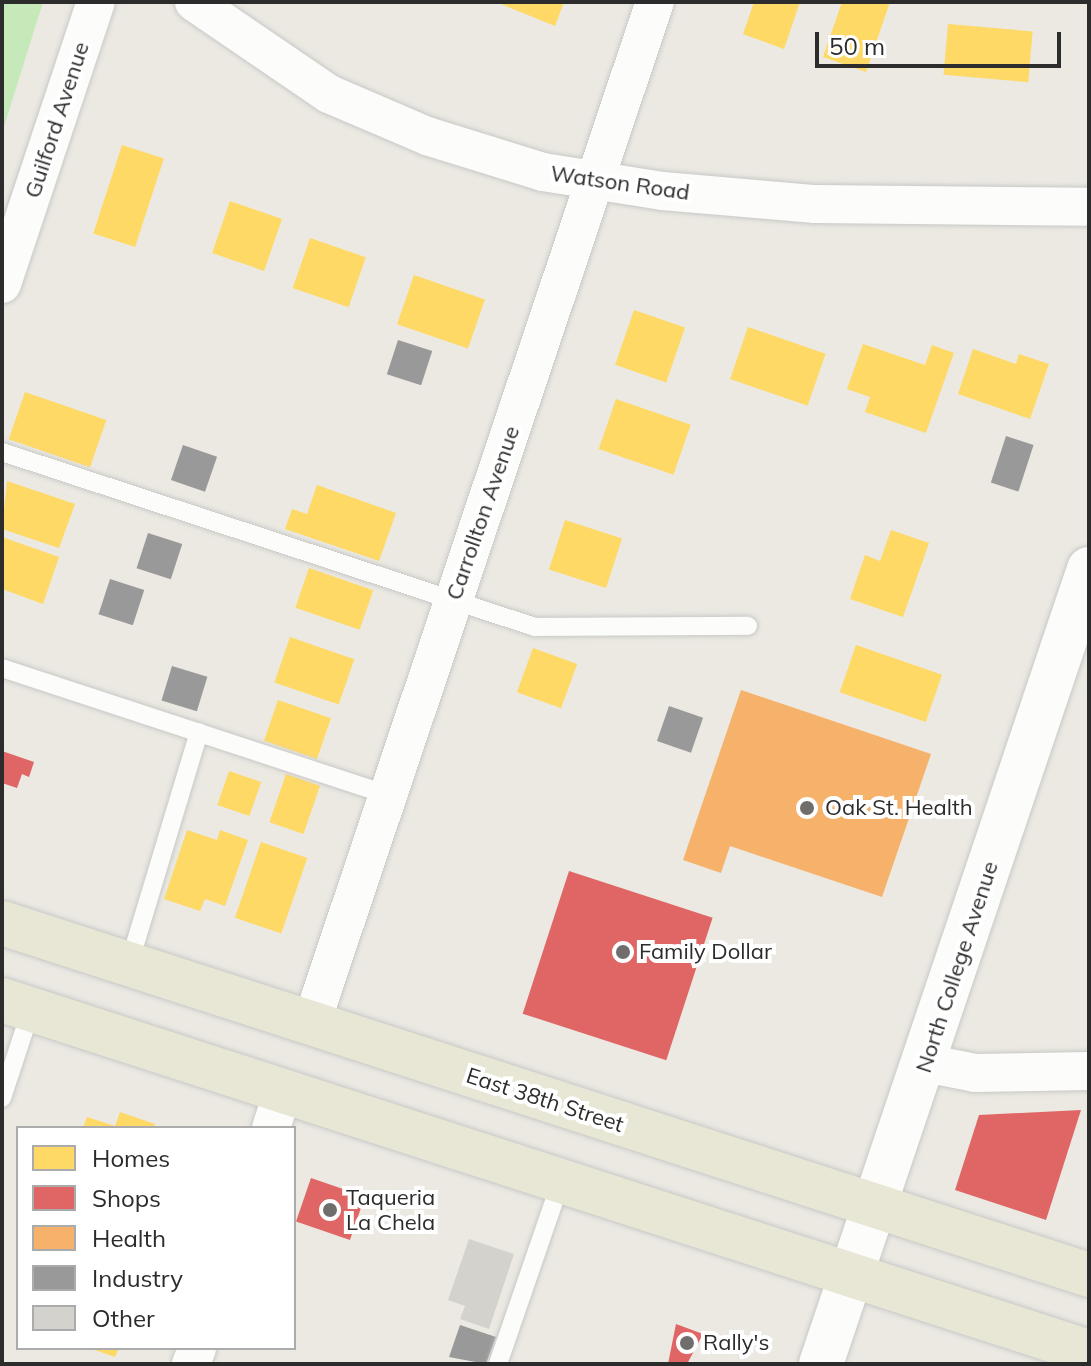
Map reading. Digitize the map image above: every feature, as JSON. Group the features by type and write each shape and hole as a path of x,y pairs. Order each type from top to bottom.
{"main road":[{"name":"North College Avenue","path":"821,1364 877,1206 1089,569"},
{"name":"East 38th Street","path":"2,923 1089,1275"},
{"path":"16,1005 277,1110 561,1181 1089,1352"}],"street":[{"name":"Guilford Avenue","path":"2,284 96,2"},
{"name":"Watson Road","path":"194,2 329,94 484,157 595,182 815,204 1089,207"},
{"name":"Carrollton Avenue","path":"311,1024 655,2"},
{"path":"925,1063 975,1073 1089,1071"}],"lane":[{"path":"2,452 535,627 567,630 748,626"},
{"path":"2,668 388,795"},
{"path":"129,964 199,732"},
{"path":"2,1098 16,1005"},
{"path":"498,1364 561,1181"}],"green space":[{"path":"2,2 43,2 2,133"}],"building: Homes":[{"path":"496,2 564,2 555,26"},
{"path":"754,2 800,2 784,49 743,34"},
{"path":"842,2 890,2 866,72 823,57"},
{"path":"948,24 1033,31 1028,82 944,75"},
{"path":"122,145 164,159 135,247 93,233"},
{"path":"230,201 282,219 264,271 212,253"},
{"path":"310,238 366,257 349,307 293,288"},
{"path":"414,275 485,299 468,349 397,324"},
{"path":"634,310 685,328 666,382 615,365"},
{"path":"748,327 826,354 808,406 730,379"},
{"path":"863,344 925,365 932,345 954,353 926,433 865,412 870,397 847,389"},
{"path":"973,349 1016,364 1019,354 1049,364 1030,419 958,394"},
{"path":"25,392 106,420 90,467 9,439"},
{"path":"616,399 691,425 673,475 599,449"},
{"path":"7,481 75,504 59,548 2,529"},
{"path":"317,485 396,513 379,561 285,529 292,509 307,514"},
{"path":"565,520 622,539 606,588 549,569"},
{"path":"891,530 929,543 903,617 850,599 865,555 880,561"},
{"path":"2,537 59,557 43,604 2,589"},
{"path":"309,568 373,590 360,630 295,608"},
{"path":"290,637 354,659 339,705 274,682"},
{"path":"856,645 942,675 926,722 840,692"},
{"path":"533,648 577,664 561,708 517,692"},
{"path":"278,700 331,718 317,759 264,741"},
{"path":"229,771 261,782 249,816 217,805"},
{"path":"286,774 320,786 303,834 269,822"},
{"path":"187,830 217,840 220,830 248,840 225,906 205,899 200,911 164,899"},
{"path":"261,842 307,858 281,934 235,918"},
{"path":"120,1112 155,1124 154,1126 115,1126"},
{"path":"87,1117 115,1126 84,1126"},
{"path":"95,1350 118,1350 115,1357"}],"building: Shops":[{"path":"2,751 34,762 29,777 22,774 17,788 2,783"},
{"name":"Family Dollar","path":"569,871 713,918 666,1060 523,1014"},
{"path":"1081,1110 1046,1220 955,1190 979,1115"},
{"name":"Taqueria La Chela","path":"311,1178 365,1197 350,1240 296,1221"},
{"name":"Rally's","path":"676,1324 703,1334 687,1364 668,1364"}],"building: Health":[{"name":"Oak St. Health","path":"741,690 931,754 882,897 730,846 721,873 683,860"}],"building: Industry":[{"path":"398,340 432,351 421,385 387,374"},
{"path":"1006,436 1034,445 1018,492 991,483"},
{"path":"183,445 217,457 205,492 171,480"},
{"path":"148,533 182,544 171,579 137,568"},
{"path":"110,579 144,590 133,625 99,614"},
{"path":"172,666 207,677 197,711 161,700"},
{"path":"669,706 703,718 691,753 657,741"},
{"path":"460,1325 496,1337 486,1364 449,1357"}],"building: Other":[{"path":"469,1239 514,1254 489,1329 460,1319 465,1306 448,1300"}],"place":[{"name":"Oak St. Health","path":"807,808"},
{"name":"Family Dollar","path":"623,952"},
{"name":"Taqueria La Chela","path":"330,1210"},
{"name":"Rally's","path":"687,1343"}]}
